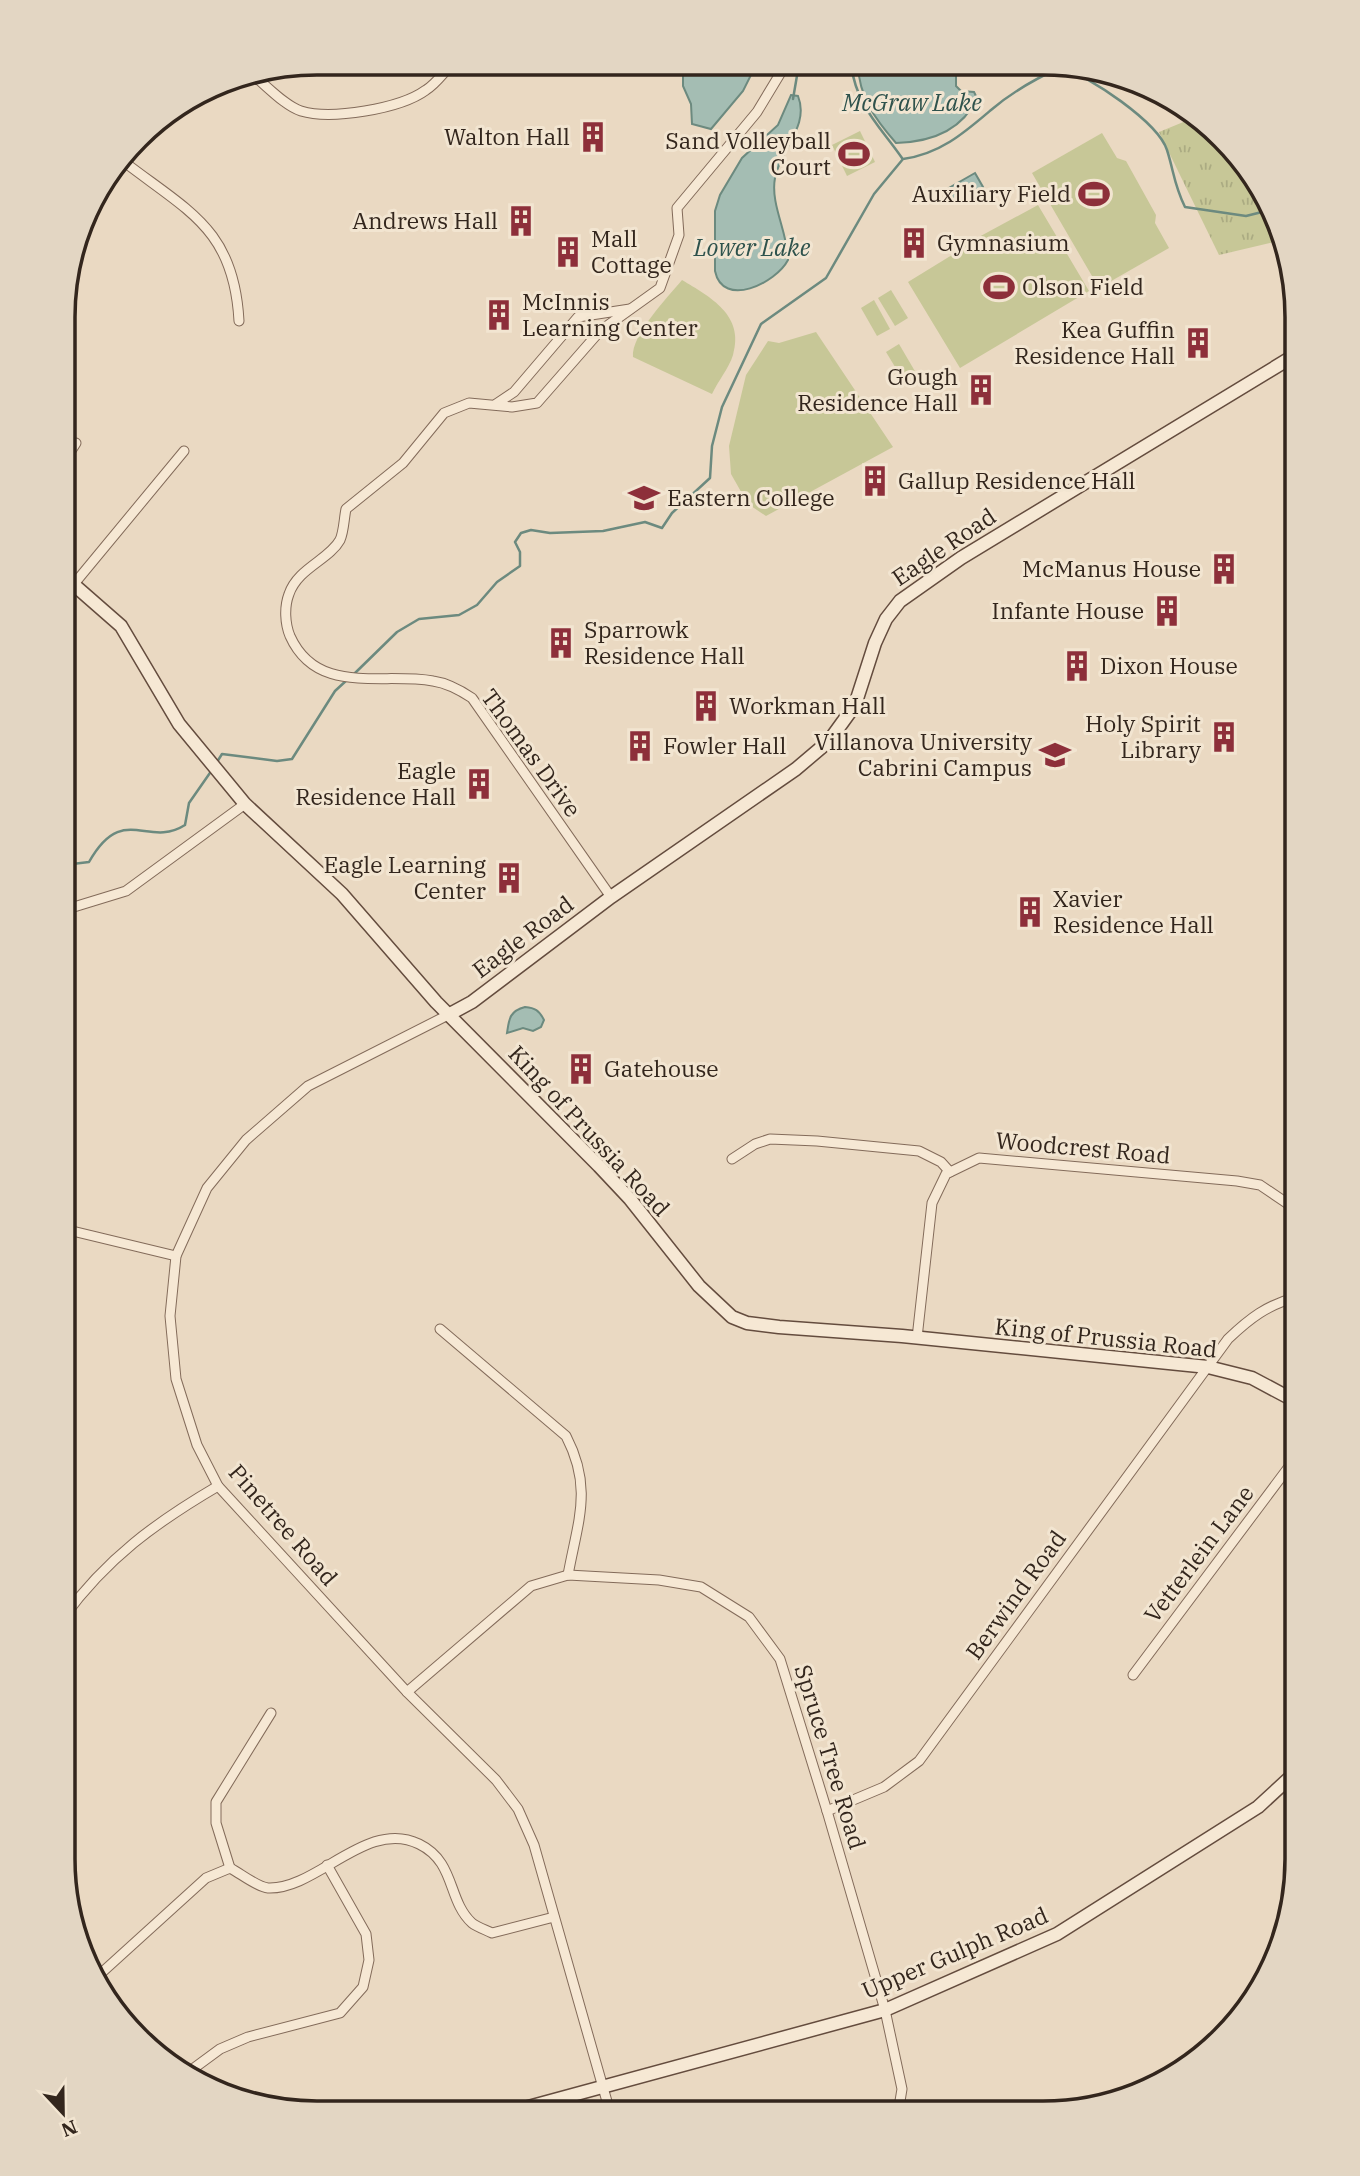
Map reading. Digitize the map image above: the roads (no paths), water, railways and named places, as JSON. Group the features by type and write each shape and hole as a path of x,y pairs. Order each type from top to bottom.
{"street":[{"path":"262,82 298,111 325,116 387,106 411,98 427,90 441,75"},
{"name":"Thomas Drive","path":"611,897 472,698 434,681 336,676 313,668 297,652 285,625 288,595 304,571 340,541 346,509 403,463 444,413 469,403 512,407 537,403 600,331 660,288 679,235 677,208 757,112 779,75"},
{"path":"129,166 200,220 221,244 233,276 239,321"},
{"path":"496,404 514,392 578,317 634,308"},
{"name":"Eagle Road","path":"448,1015 472,1002 536,957 611,897 796,769 829,741 855,705 875,643 886,619 900,601 961,558 1285,361"},
{"path":"75,573 184,451"},
{"name":"King of Prussia Road","path":"75,585 121,626 179,724 209,764 245,804 342,894 448,1015 630,1199 699,1286 732,1317 761,1325 1208,1367 1252,1378 1284,1395"},
{"path":"75,907 126,891 245,804"},
{"name":"Pinetree Road","path":"448,1015 308,1086 246,1140 207,1188 176,1256 170,1316 176,1379 197,1445 218,1486 407,1692 496,1780 518,1809 534,1845 606,2101"},
{"path":"732,1159 755,1144 770,1139 919,1151 941,1162 950,1172 932,1203 917,1338"},
{"name":"Woodcrest Road","path":"950,1172 979,1158 993,1157 1237,1181 1260,1185 1284,1202"},
{"path":"75,1232 176,1256"},
{"name":"Berwind Road","path":"827,1811 884,1787 919,1760 1228,1339 1253,1314 1284,1300"},
{"path":"440,1329 566,1436 577,1457 584,1491 568,1575"},
{"name":"Vetterlein Lane","path":"1133,1675 1284,1473"},
{"path":"75,1602 116,1556 165,1518 218,1486"},
{"name":"Spruce Tree Road","path":"407,1692 531,1586 568,1575 659,1580 701,1587 749,1617 780,1659 885,2010 902,2089 900,2101"},
{"path":"271,1713 216,1802 216,1823 230,1868 266,1888 286,1885 372,1843 392,1839 419,1844 444,1864 460,1905 472,1923 492,1933 554,1917"},
{"name":"Upper Gulph Road","path":"546,2101 601,2084 885,2010 1057,1934 1258,1807 1284,1783"},
{"path":"195,2067 220,2049 248,2037 340,2013 363,1987 369,1960 366,1934 327,1865"},
{"path":"103,1970 206,1878 230,1868"}],"water":[{"path":"683,75 751,75 743,91 711,129 692,124 691,104 683,86"},
{"name":"McGraw Lake","path":"956,75 956,86 961,91 974,92 977,98 963,119 944,132 921,140 896,143 870,107 859,77"},
{"name":"Lower Lake","path":"791,95 798,96 800,117 778,167 774,188 788,260 782,269 762,284 738,290 728,289 720,282 715,271 715,211 720,195 742,158 778,125"},
{"path":"975,173 983,187 956,203 947,189"},
{"path":"525,1007 540,1014 544,1020 541,1027 533,1031 523,1028 507,1033 513,1014"}],"waterway":[{"path":"793,99 797,75"},
{"path":"853,75 864,104 902,158"},
{"path":"353,675 397,632 419,619 459,615 477,605 497,582 520,566 520,552 515,542 521,533 531,530 550,533 603,531 645,522 662,528 672,513 710,478 712,446 722,407 761,324 826,278 874,194 903,159 929,152 951,141 1007,97 1045,75"},
{"path":"1087,80 1121,101 1151,126 1161,139 1185,207 1246,216 1260,213"},
{"path":"217,762 222,754 277,761 292,759 335,691 348,679"},
{"path":"75,864 89,862 101,844 113,834 124,830 159,832 171,831 185,825 189,803 212,770"}],"place":[{"name":"Walton Hall","path":"593,137"},
{"name":"Sand Volleyball Court","path":"854,154"},
{"name":"Auxiliary Field","path":"1094,194"},
{"name":"Andrews Hall","path":"521,221"},
{"name":"Gymnasium","path":"914,243"},
{"name":"Mall Cottage","path":"568,252"},
{"name":"Olson Field","path":"999,287"},
{"name":"McInnis Learning Center","path":"499,315"},
{"name":"Kea Guffin Residence Hall","path":"1198,343"},
{"name":"Gough Residence Hall","path":"981,390"},
{"name":"Gallup Residence Hall","path":"875,481"},
{"name":"Eastern College","path":"644,498"},
{"name":"McManus House","path":"1224,569"},
{"name":"Infante House","path":"1167,611"},
{"name":"Sparrowk Residence Hall","path":"561,643"},
{"name":"Dixon House","path":"1077,666"},
{"name":"Workman Hall","path":"706,706"},
{"name":"Holy Spirit Library","path":"1224,737"},
{"name":"Fowler Hall","path":"640,746"},
{"name":"Villanova University Cabrini Campus","path":"1055,755"},
{"name":"Eagle Residence Hall","path":"479,784"},
{"name":"Eagle Learning Center","path":"509,878"},
{"name":"Xavier Residence Hall","path":"1030,912"},
{"name":"Gatehouse","path":"581,1069"}]}
